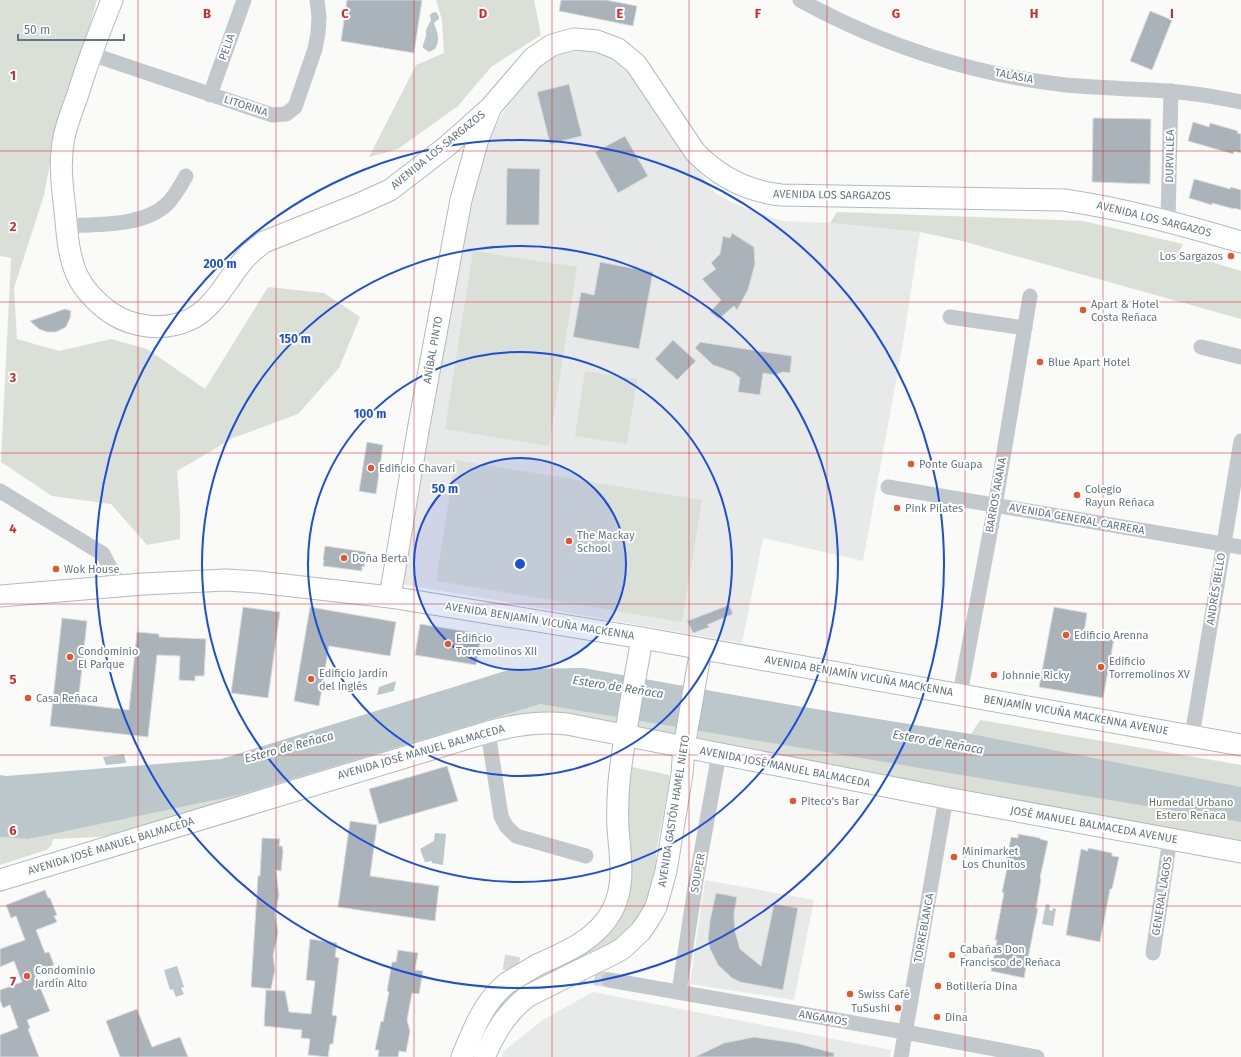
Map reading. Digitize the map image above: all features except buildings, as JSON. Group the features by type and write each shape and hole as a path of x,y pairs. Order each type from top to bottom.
{"street":[{"name":"AVENIDA LOS SARGAZOS","path":"112,0 91,54 64,136 61,156 66,226 70,253 77,276 93,297 104,308 116,316 145,326 156,327 177,324 201,313 253,249 264,242 390,190 446,147 490,108 525,66 542,51 552,45 574,39 597,41 618,49 636,64 686,141 705,163 729,180 754,190 781,195 1064,200 1098,205 1168,221 1241,242"},
{"name":"PELIA","path":"210,95 244,0"},
{"name":"LITORINA","path":"91,54 210,95 272,115 280,116 286,114 295,107 315,49 319,17 317,0"},
{"name":"TALASIA","path":"800,0 850,25 886,40 963,65 1010,76 1065,85 1171,91 1241,102"},
{"name":"DURVILLEA","path":"1168,221 1171,91"},
{"name":"ANÍBAL PINTO","path":"390,597 419,426 461,200 468,170 490,108"},
{"path":"66,226 134,220 151,214 166,204 177,191 186,176"},
{"name":"BARROS ARANA","path":"960,694 995,506 1030,296"},
{"path":"950,317 1025,328"},
{"path":"1201,347 1241,357"},
{"name":"ANDRÉS BELLO","path":"1192,736 1241,441"},
{"name":"AVENIDA GENERAL CARRERA","path":"888,487 1241,547"},
{"path":"0,491 103,554 115,577 116,587"},
{"name":"AVENIDA BENJAMÍN VICUÑA MACKENNA","path":"0,596 143,584 226,580 258,582 390,597 642,638 960,694"},
{"path":"462,1057 484,1009 494,994 507,982 537,965 562,954 593,935 607,919 617,898 622,875 618,826 618,797 642,638"},
{"name":"AVENIDA GASTÓN HAMEL NIETO","path":"484,1057 497,1031 512,1010 528,996 615,953 631,941 649,919 656,906 666,871 700,648"},
{"name":"BENJAMÍN VICUÑA MACKENNA AVENUE","path":"960,694 1192,736"},
{"name":"AVENIDA JOSÉ MANUEL BALMACEDA","path":"0,880 488,732 510,726 548,722 627,730 685,741 719,754 946,798"},
{"path":"488,732 501,816 506,826 516,836 586,856"},
{"path":"1192,736 1241,745"},
{"name":"SOUPER","path":"679,992 696,881 719,754"},
{"name":"JOSÉ MANUEL BALMACEDA AVENUE","path":"946,798 1241,852"},
{"name":"TORREBLANCA","path":"901,1057 946,798"},
{"name":"GENERAL LAGOS","path":"1153,953 1170,839"},
{"name":"ANGAMOS","path":"609,980 905,1032 1037,1057"}],"shaded area":[{"name":"The Mackay School","path":"587,49 610,55 630,68 689,159 715,193 735,204 782,221 830,223 920,232 903,343 863,561 763,538 742,643 401,584 453,295 477,179 483,158 490,137 500,118 526,81 549,59 567,51"},
{"path":"705,880 814,900 794,1000 690,984"},
{"path":"593,992 891,1050 890,1057 502,1057 504,1051 544,1019"}],"green space":[{"path":"0,0 97,0 51,158 44,195 14,288 17,339 59,351 111,339 147,349 205,389 268,287 324,293 360,317 339,368 298,414 233,438 177,471 180,539 147,545 111,504 52,496 1,462 11,258 0,256"},
{"path":"436,0 534,0 541,35 491,67 458,106 398,149 369,157 416,65 444,53 442,20"},
{"path":"837,212 1083,221 1183,244 1179,252 1241,271 1241,319 962,241 920,232 830,223"},
{"path":"473,251 577,267 549,446 445,429"},
{"path":"585,371 637,379 627,444 575,436"},
{"name":"The Mackay School","path":"455,460 702,500 682,622 436,581"},
{"name":"Humedal Urbano Estero Reñaca","path":"489,682 993,739 971,734 980,720 1241,765 1241,849 572,721 194,819 99,837 53,839 51,846 46,850 0,865 0,837 33,838 220,770"},
{"path":"632,767 669,775 670,779 656,852 656,877 649,900 635,922 616,940 601,950 533,981 511,997 475,1057 470,1057 502,997 617,918 632,880 631,847 627,809"}],"water":[{"path":"436,12 439,19 434,23 438,36 438,42 435,49 429,52 423,48 423,45 426,30 431,20 430,15"},
{"name":"Humedal Urbano Estero Reñaca","path":"583,668 791,705 971,734 1241,787 1241,822 540,704 238,795 28,839 0,837 0,775 6,776 221,759 512,669"},
{"path":"396,681 394,691 377,695 379,687"},
{"path":"124,754 126,763 106,765 103,757"},
{"path":"435,833 446,834 443,865 432,863 432,861 425,862 420,849 434,841"},
{"path":"1046,904 1050,905 1049,910 1052,911 1053,908 1056,909 1053,926 1042,924"},
{"path":"177,966 184,987 181,988 184,994 176,997 173,989 170,990 164,970"}],"tunnel":[{"path":"504,962 609,980"}],"place":[{"name":"Los Sargazos","path":"1231,256"},
{"name":"Apart & Hotel Costa Reñaca","path":"1083,310"},
{"name":"Blue Apart Hotel","path":"1040,362"},
{"name":"Ponte Guapa","path":"911,464"},
{"name":"Edificio Chavari","path":"371,468"},
{"name":"Colegio Rayun Reñaca","path":"1077,495"},
{"name":"Pink Pilates","path":"897,508"},
{"name":"The Mackay School","path":"569,541"},
{"name":"Doña Berta","path":"344,558"},
{"name":"Wok House","path":"56,569"},
{"name":"Edificio Arenna","path":"1066,635"},
{"name":"Edificio Torremolinos XII","path":"448,644"},
{"name":"Condominio El Parque","path":"70,657"},
{"name":"Edificio Torremolinos XV","path":"1101,667"},
{"name":"Johnnie Ricky","path":"994,675"},
{"name":"Edificio Jardín del Inglés","path":"311,679"},
{"name":"Casa Reñaca","path":"28,698"},
{"name":"Piteco's Bar","path":"793,801"},
{"name":"Minimarket Los Chunitos","path":"954,857"},
{"name":"Cabañas Don Francisco de Reñaca","path":"952,955"},
{"name":"Condominio Jardín Alto","path":"27,976"},
{"name":"Botillería Dina","path":"938,986"},
{"name":"Swiss Café","path":"850,994"},
{"name":"TuSushi","path":"898,1008"},
{"name":"Dina","path":"937,1017"}],"water label":[{"name":"Estero de Reñaca","path":"618,687"},
{"name":"Estero de Reñaca","path":"938,742"},
{"name":"Estero de Reñaca","path":"289,747"}]}
